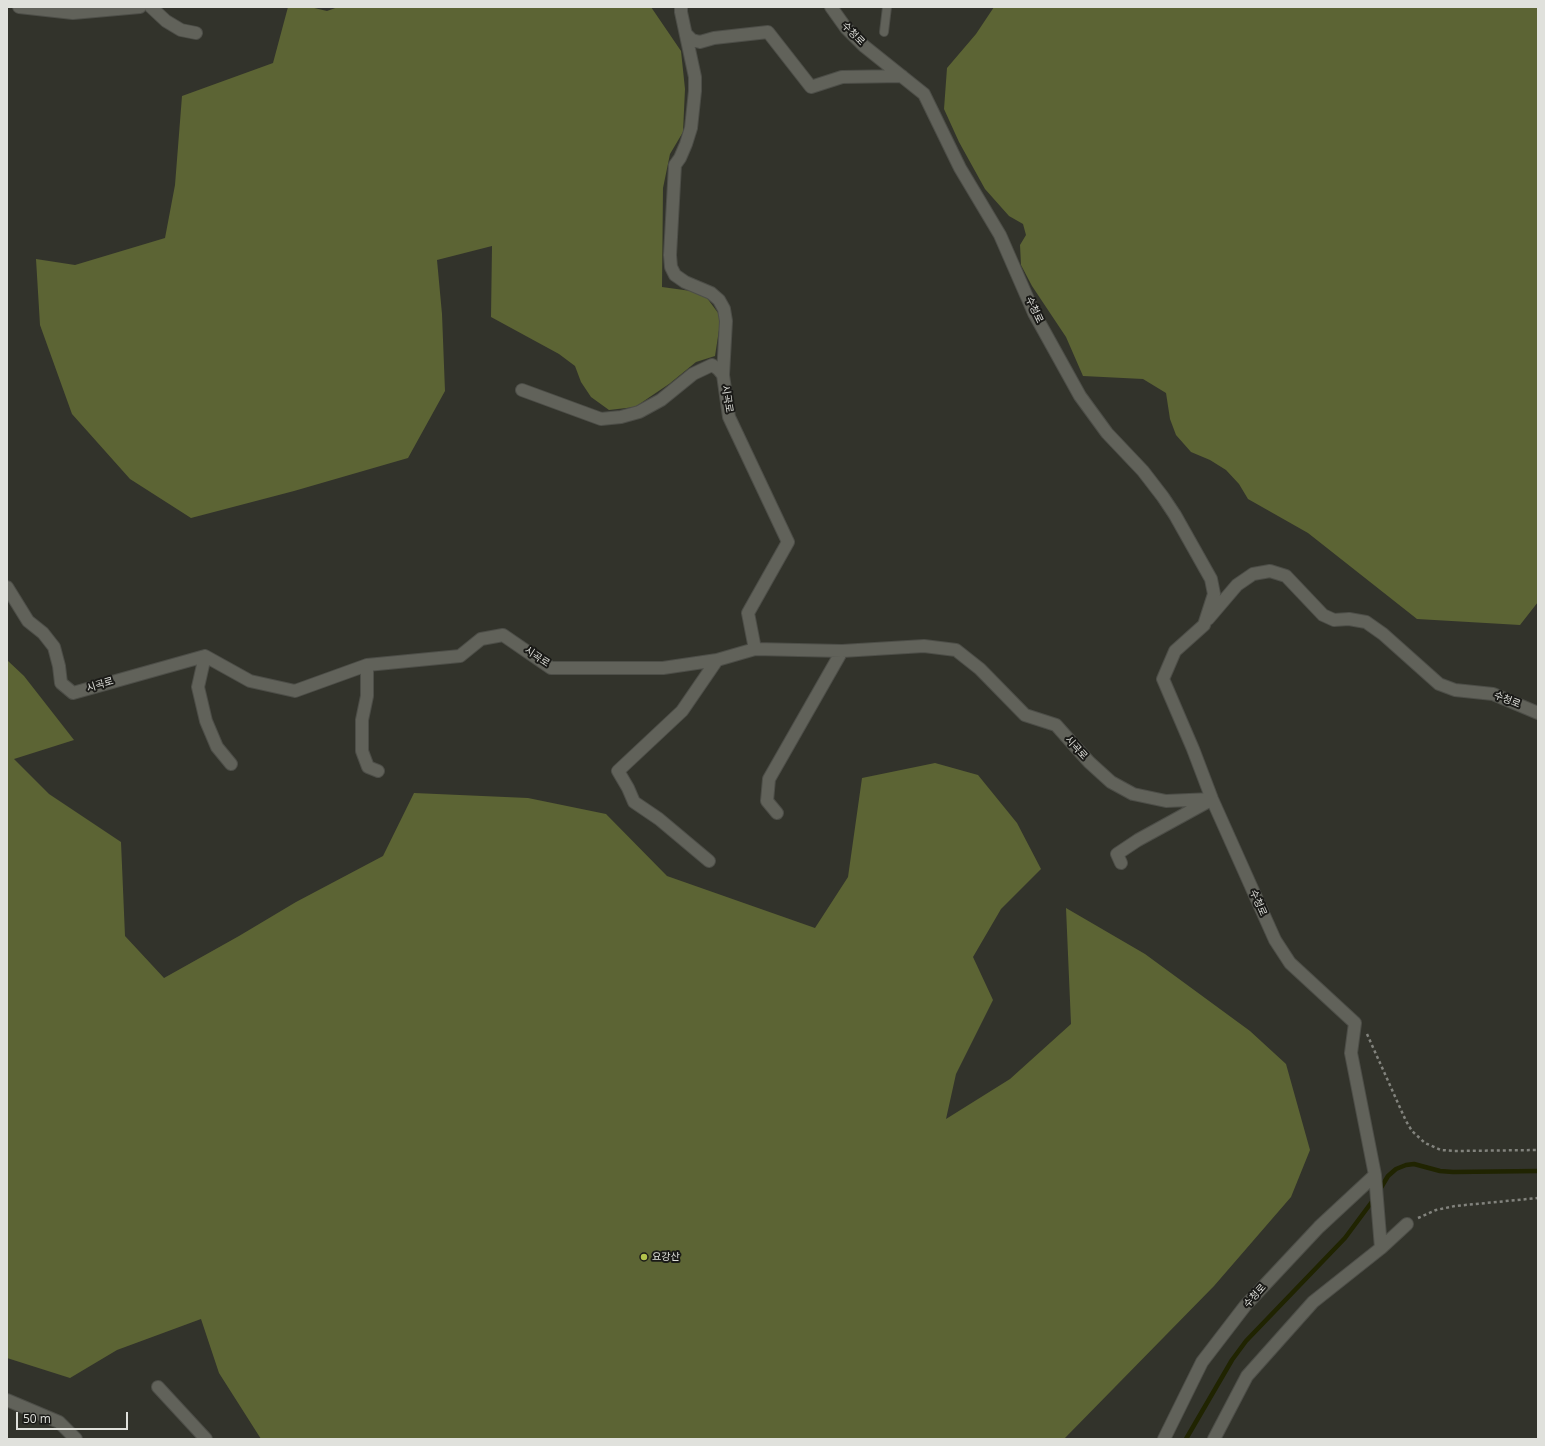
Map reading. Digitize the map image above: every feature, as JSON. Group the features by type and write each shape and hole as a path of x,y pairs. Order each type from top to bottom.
{"street":[{"path":"19,7 72,13 140,7"},
{"path":"151,7 166,21 180,30 196,33"},
{"path":"681,7 695,77 695,91 690,128 686,144 675,165 670,255 671,267 675,275 685,282 711,292 719,300 724,309 726,321 723,375"},
{"name":"수청로","path":"831,7 846,28 864,46 879,60 924,94 960,168 1000,235 1034,313 1080,396 1107,433 1143,471 1163,497 1175,515 1211,579 1214,594 1204,625"},
{"path":"686,34 692,40 700,42 714,38 768,32 811,87 842,78 902,76"},
{"name":"시곡로","path":"522,390 601,419 621,417 639,412 661,400 693,374 712,365 723,375 729,417 788,542 748,613 755,649"},
{"name":"수청로","path":"1355,1023 1290,963 1275,940 1212,799 1163,678 1175,652 1204,625 1237,585 1253,574 1270,571 1286,576 1322,615 1334,620 1349,619 1366,622 1383,634 1439,684 1455,690 1493,694 1538,714"},
{"name":"시곡로","path":"7,587 28,621 43,633 54,648 59,666 61,683 73,693 205,656 250,682 295,691 367,665 460,656 481,639 503,635 551,668 663,668 717,660 755,649 842,651 924,646 956,650 980,669 1025,715 1056,725 1089,762 1111,782 1133,794 1166,801 1212,799"},
{"path":"777,813 767,801 769,779 842,651"},
{"path":"205,656 198,687 206,721 217,748 231,764"},
{"path":"709,861 659,819 634,802 618,771 682,711 717,660"},
{"path":"367,665 367,696 362,720 362,751 368,767 378,771"},
{"path":"1121,863 1117,854 1138,840 1212,799"},
{"path":"1355,1023 1352,1041 1352,1059 1376,1179 1381,1242"},
{"name":"수청로","path":"1164,1439 1202,1362 1245,1306 1319,1227 1376,1179"},
{"path":"1214,1439 1247,1376 1313,1302 1381,1242 1407,1224"},
{"path":"158,1387 206,1439"},
{"path":"7,1400 59,1422 76,1439"}],"lane":[{"path":"884,32 887,7"}],"path":[{"path":"1355,1023 1368,1035 1406,1121 1412,1131 1425,1143 1441,1150 1454,1151 1538,1150"},
{"path":"1407,1224 1436,1210 1454,1206 1538,1198"}],"green space":[{"path":"288,7 310,7 327,11 338,7 651,7 681,51 685,89 683,132 670,154 663,188 662,287 691,291 707,298 721,317 715,356 696,362 669,384 635,407 609,410 591,397 581,382 575,366 559,354 491,317 492,246 437,260 442,314 445,391 408,458 294,491 191,518 130,479 72,414 40,325 36,259 75,265 165,238 175,185 182,96 273,63"},
{"path":"994,7 1538,7 1538,602 1520,625 1417,619 1308,533 1248,499 1239,484 1226,470 1210,460 1191,452 1176,435 1170,419 1166,393 1143,379 1083,376 1066,337 1032,286 1021,265 1020,245 1026,235 1023,224 1009,216 985,189 959,142 944,109 947,68 976,34"},
{"path":"7,660 24,676 74,740 14,759 49,794 121,842 125,936 164,978 296,902 383,856 414,793 528,798 606,814 667,876 815,928 848,877 862,778 935,763 978,775 1017,823 1041,869 1001,909 973,957 993,1000 956,1074 946,1119 1010,1079 1071,1024 1066,908 1145,954 1250,1031 1286,1064 1310,1150 1291,1197 1214,1286 1064,1439 261,1439 219,1373 201,1319 117,1350 70,1378 7,1358"}],"waterway":[{"path":"1379,1191 1388,1176 1396,1169 1406,1165 1414,1164 1440,1171 1453,1172 1538,1171"},
{"path":"1186,1439 1232,1360 1246,1341 1345,1238 1374,1199"}],"place":[{"name":"요강산","path":"644,1257"}]}
